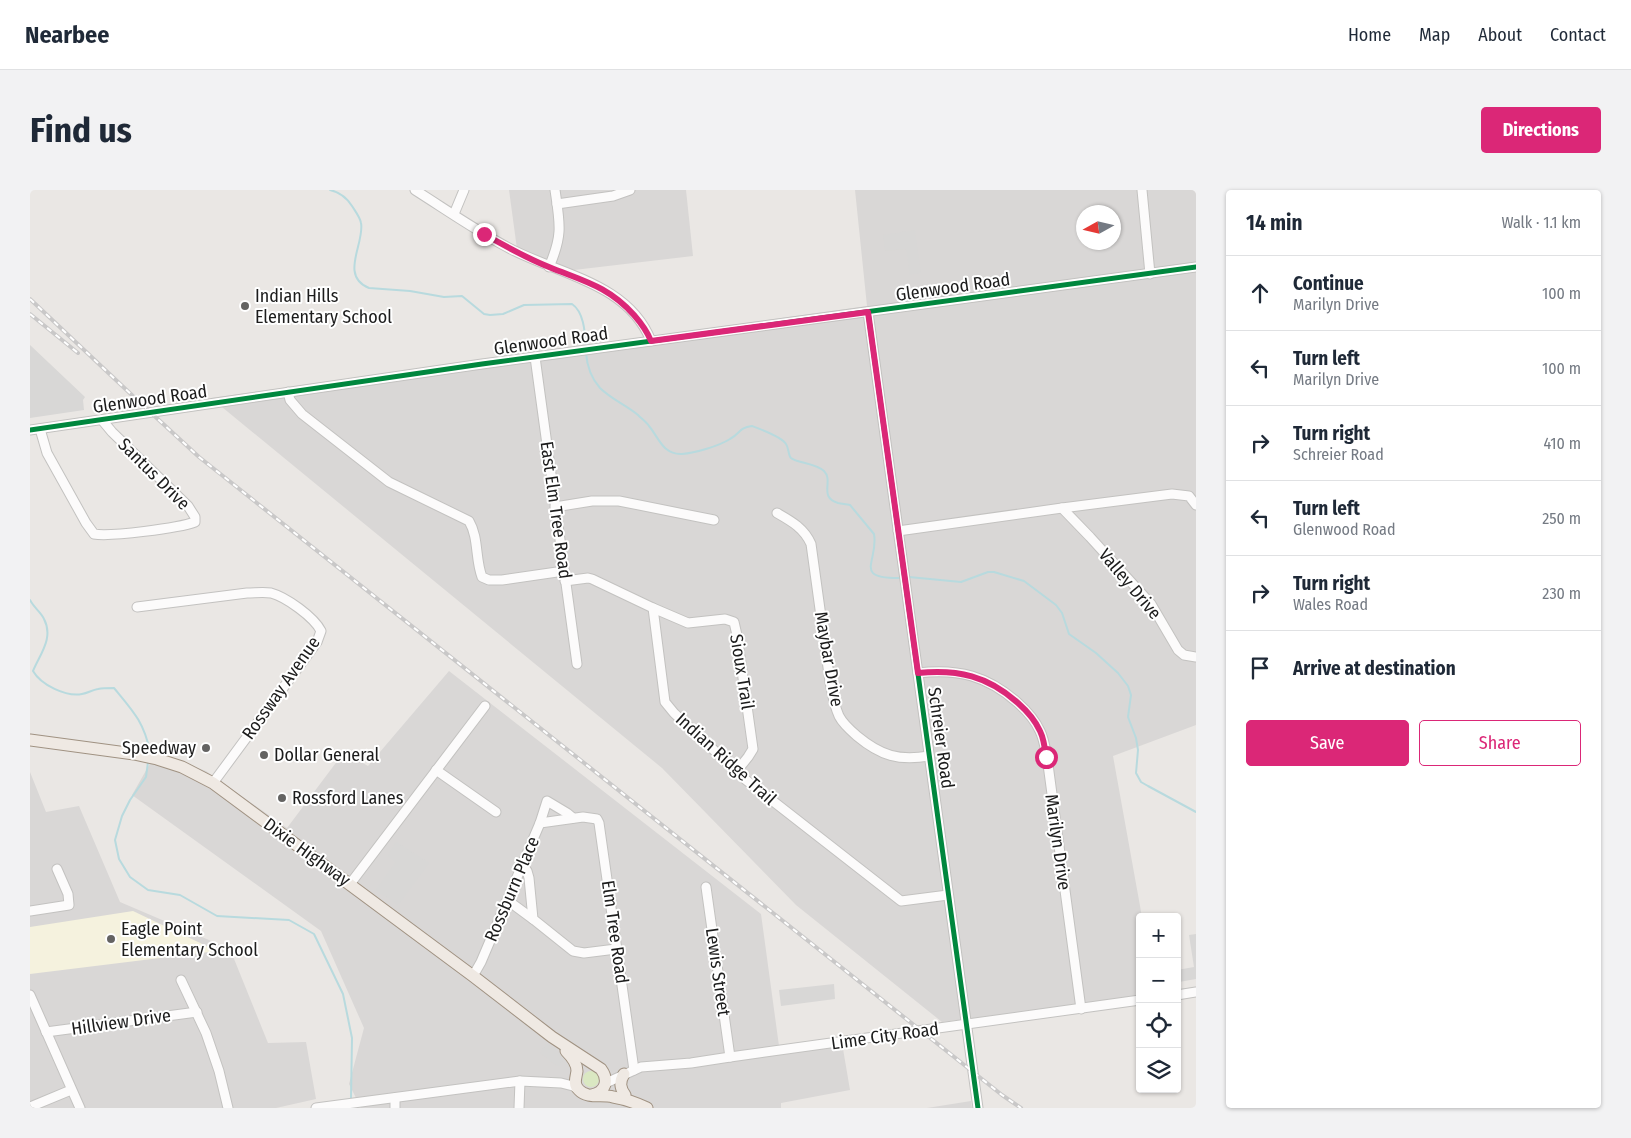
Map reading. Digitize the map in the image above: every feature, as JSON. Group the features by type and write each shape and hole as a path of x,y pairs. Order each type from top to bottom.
{"main road":[{"name":"Dixie Highway","path":"30,740 157,758 182,767 213,783 552,1037 599,1068"},
{"name":"Dixie Highway","path":"552,1037 573,1058 577,1072 575,1082 579,1090"},
{"path":"577,1072 586,1065 599,1068 605,1076 606,1083 600,1092 592,1095"},
{"path":"625,1095 621,1090 620,1084 629,1071"},
{"path":"606,1083 616,1091 648,1108"},
{"path":"579,1090 587,1095 602,1095 624,1099 648,1108"}],"street":[{"path":"415,190 507,247 549,267 597,285 609,292 620,300 636,317 651,341"},
{"path":"454,214 464,190"},
{"path":"549,267 560,232 555,190"},
{"path":"557,204 613,196 630,190"},
{"path":"1142,190 1150,274"},
{"name":"Glenwood Road","path":"30,430 575,351 1196,267"},
{"name":"Schreier Road","path":"868,312 978,1108"},
{"name":"East Elm Tree Road","path":"535,357 577,664"},
{"path":"288,392 290,400 302,414 389,482 469,521 473,528 478,564 482,577 489,580 502,580 564,571"},
{"name":"Santus Drive","path":"40,429 47,453 94,534 114,534 182,526 195,522 195,517 188,506 102,420"},
{"path":"898,531 1172,494 1189,496 1196,505"},
{"path":"555,506 592,501 619,501 714,520"},
{"name":"Valley Drive","path":"1062,508 1151,604 1178,650 1184,655 1196,657"},
{"name":"Maybar Drive","path":"777,513 795,523 807,536 811,544 830,682 833,700 839,716 854,734 880,752 889,756 907,758 929,756"},
{"path":"565,581 592,579 653,608"},
{"name":"Rossway Avenue","path":"137,607 265,593 272,594 292,604 313,621 321,632 311,652 213,783"},
{"name":"Indian Ridge Trail","path":"653,608 665,702 674,714 736,772 901,900 948,895"},
{"name":"Sioux Trail","path":"653,608 688,623 725,619 734,622 753,749 736,772"},
{"name":"Marilyn Drive","path":"918,673 960,673 989,682 1001,689 1022,707 1040,731 1046,757 1081,1009"},
{"path":"350,884 485,706"},
{"path":"436,770 496,812"},
{"name":"Rossburn Place","path":"473,976 481,962 540,823 547,801 573,818"},
{"name":"Elm Tree Road","path":"540,823 592,817 597,819 599,823 616,949 629,1071"},
{"path":"522,864 529,878 533,919"},
{"path":"30,911 69,905 68,894 57,869"},
{"name":"Lewis Street","path":"706,887 730,1057"},
{"path":"507,900 573,951 584,953 616,949"},
{"path":"180,980 197,1012 212,1050 228,1108"},
{"path":"1181,994 1196,992"},
{"path":"30,995 34,1011 46,1032 80,1108"},
{"name":"Lime City Road","path":"606,1083 642,1066 697,1062 1136,1001"},
{"name":"Hillview Drive","path":"46,1032 197,1012"},
{"name":"Lime City Road","path":"599,1068 614,1072 629,1071"},
{"path":"316,1108 544,1078 563,1078 577,1072"},
{"path":"523,1081 560,1083 573,1086 579,1090"},
{"path":"519,1108 523,1081"},
{"path":"30,1107 71,1090"},
{"path":"395,1098 395,1108"}],"shaded area":[{"path":"509,190 686,190 693,256 574,270 517,249"},
{"path":"855,190 1196,190 1196,725 1113,756 1141,913 1136,913 1136,998 942,1022 796,905 662,768 211,398 867,306"},
{"path":"915,230 921,273 910,275 906,249 885,251 883,235"},
{"path":"30,345 85,397 83,400 84,410 30,418"},
{"path":"449,671 761,914 779,1046 841,1037 850,1090 781,1103 781,1108 361,1108 349,1084 364,1028 321,931 132,795 156,753 206,771 287,828 344,752 368,766"},
{"path":"30,772 46,812 79,806 120,902 230,949 268,1043 306,1042 316,1099 276,1108 30,1108"},
{"path":"396,842 429,863 398,905 376,890 396,862 388,856"},
{"name":"Eagle Point Elementary School","path":"133,911 217,951 30,974 30,927"},
{"path":"1196,934 1196,979 1181,982 1181,969 1194,967 1189,935"},
{"path":"834,984 835,999 781,1006 779,990"},
{"path":"547,1043 565,1057 558,1067 540,1053"},
{"path":"971,1101 972,1108 927,1108"}],"green space":[{"path":"591,1071 599,1079 591,1087 583,1079"}],"waterway":[{"path":"330,190 337,192 345,198 360,219 360,240 354,267 360,283 369,288 410,291 444,297 462,296 484,314 490,315 503,314 524,305 572,304 581,317 586,346"},
{"path":"586,353 590,372 600,388 638,415 670,452 682,454 707,449 725,442 742,429 752,426 784,441 791,458 816,466 824,471 828,479 827,493 829,497 838,503 850,505 874,534 875,544 871,567 872,572 886,578 902,578"},
{"path":"909,577 961,582 988,572 994,572 1024,581 1056,605 1062,613 1069,634 1096,653 1118,673 1128,686 1131,695 1128,717 1136,738 1138,750 1136,773 1141,782 1196,812"},
{"path":"30,600 43,617 47,626 45,646 33,671 42,681 54,689 69,694 82,694 98,689 114,688 132,710 141,725 150,752"},
{"path":"148,762 146,777 130,800 122,816 115,840 119,859 130,877 148,890 180,895 217,916 289,920 314,934 343,994 352,1038 351,1098"}],"railway":[{"path":"30,299 199,457 1002,1095 1021,1108"},
{"path":"30,314 78,353"}],"cycle path":[{"path":"30,430 482,364 1196,267"},
{"path":"868,312 978,1108"}],"place":[{"name":"Indian Hills Elementary School","path":"245,306"},
{"name":"Speedway","path":"206,748"},
{"name":"Dollar General","path":"264,755"},
{"name":"Rossford Lanes","path":"282,798"},
{"name":"Eagle Point Elementary School","path":"111,939"}],"route":[{"path":"484,234 527,257 597,285 609,292 620,300 641,323 651,341 868,312 918,673 946,672 968,674 1001,689 1022,707 1036,724 1042,735 1046,757"}]}
